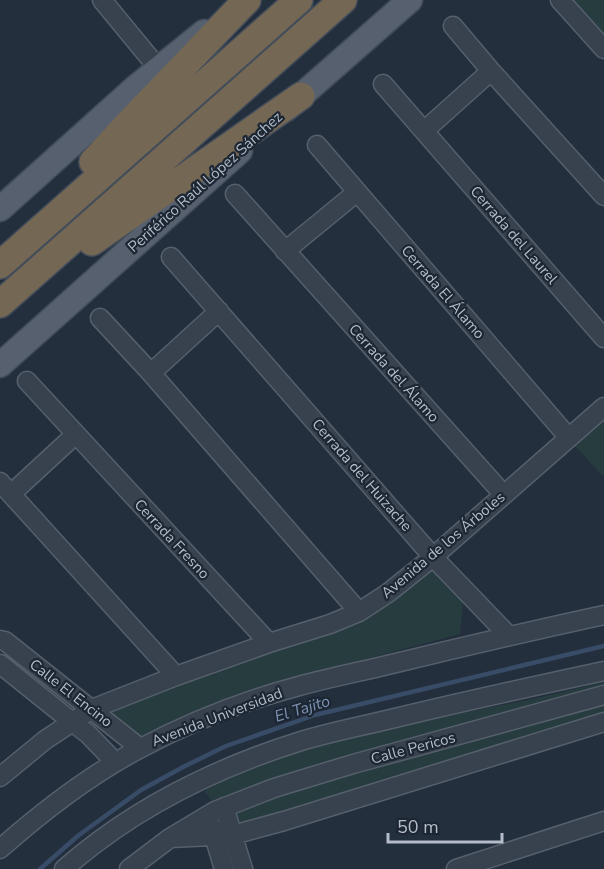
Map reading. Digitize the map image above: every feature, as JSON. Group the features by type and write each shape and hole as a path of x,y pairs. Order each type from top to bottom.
{"highway":[{"path":"0,265 245,0"},
{"path":"0,265 299,0"},
{"path":"0,306 343,0"},
{"path":"0,306 301,96"}],"main road":[{"path":"0,209 158,68 245,0"},
{"name":"Periférico Raúl López Sánchez","path":"0,365 410,0"}],"street":[{"path":"102,0 158,68"},
{"path":"560,0 604,49"},
{"path":"453,26 604,196"},
{"path":"424,131 491,71"},
{"name":"Cerrada del Laurel","path":"383,84 604,338"},
{"name":"Cerrada El Álamo","path":"317,145 569,438"},
{"path":"285,251 357,192"},
{"name":"Cerrada del Álamo","path":"236,194 504,495"},
{"name":"Cerrada del Huizache","path":"171,257 433,557 509,636"},
{"path":"151,373 219,311"},
{"path":"100,318 151,373 359,612"},
{"name":"Cerrada Fresno","path":"27,381 269,643"},
{"name":"Avenida de los Árboles","path":"0,777 36,747 92,709 176,676 359,612 388,593 433,557 604,407"},
{"path":"76,434 5,488 176,676"},
{"name":"Avenida Universidad","path":"0,849 51,806 115,762 140,748 205,719 298,686 604,615"},
{"name":"Calle El Encino","path":"2,642 140,748"},
{"name":"Calle El Encino","path":"0,664 88,734 115,762"},
{"path":"64,869 82,853 135,816 184,788 242,761 311,739 468,700 604,671"},
{"name":"Calle Pericos","path":"129,869 170,838 207,816 274,788 604,695"},
{"name":"Calle Pericos","path":"170,838 232,835 604,722"},
{"path":"224,807 243,869"},
{"path":"207,816 224,869"},
{"path":"456,869 604,821"}],"green space":[{"path":"571,0 604,0 604,36"},
{"path":"604,408 604,477 569,440"},
{"path":"439,567 451,579 463,601 460,634 292,679 183,718 137,738 109,712 189,677 371,611"},
{"path":"604,682 604,728 245,841 204,791 238,767 299,745 528,700"}],"waterway":[{"name":"El Tajito","path":"40,869 79,835 141,790 226,746 315,715 604,646"}]}
